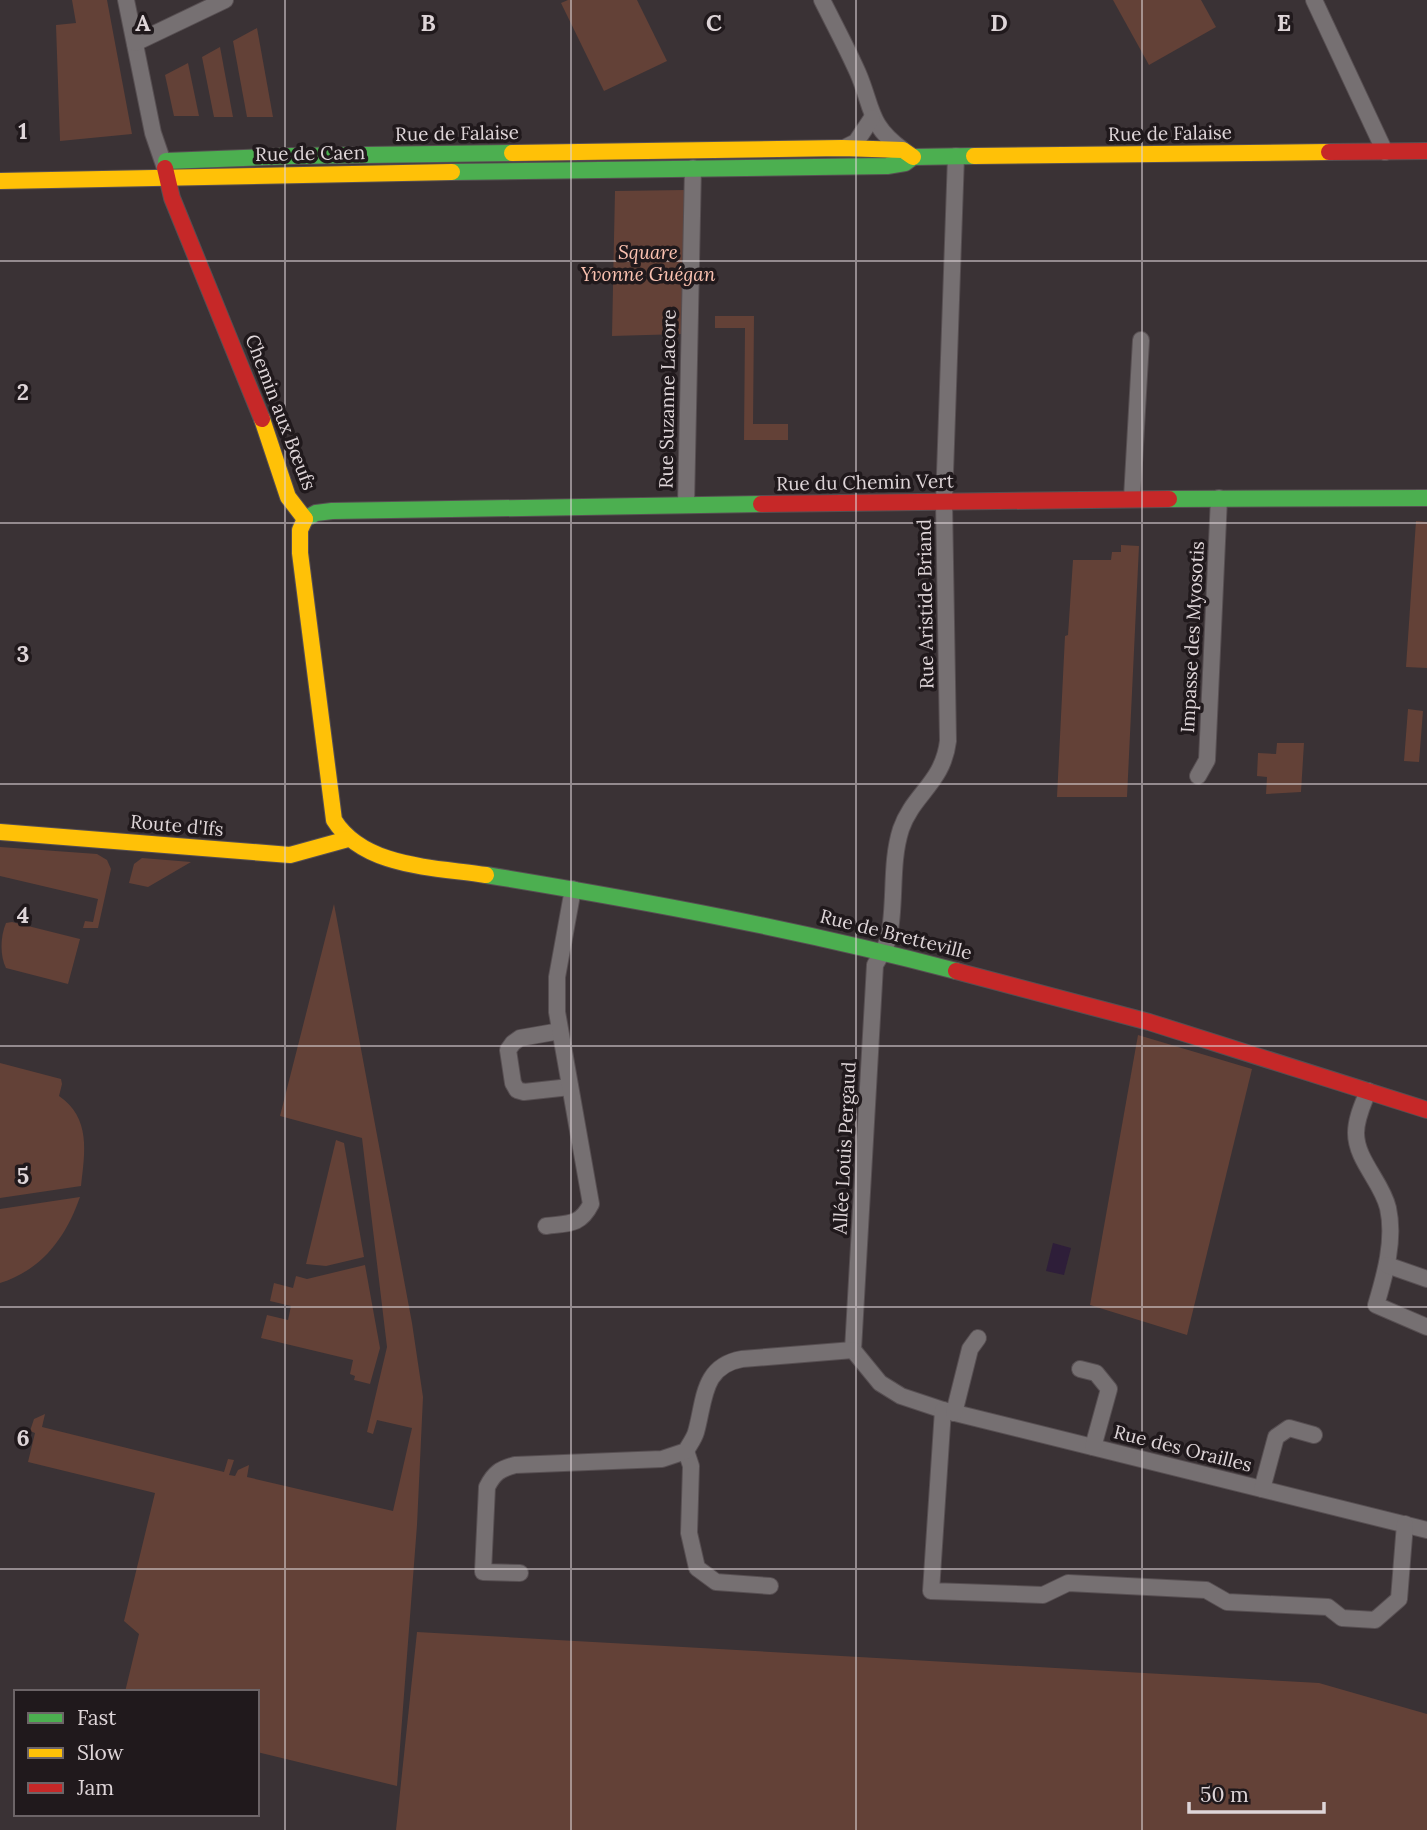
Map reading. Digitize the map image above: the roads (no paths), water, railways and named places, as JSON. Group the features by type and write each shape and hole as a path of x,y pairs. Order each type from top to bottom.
{"main road":[{"name":"Rue de Falaise","path":"143,161 165,168 292,156 842,148 956,156 1427,151"},
{"name":"Rue de Falaise","path":"831,165 887,166 905,163 908,153"},
{"path":"0,165 53,164"},
{"name":"Rue de Caen","path":"0,181 165,168 692,168 831,165"},
{"name":"Chemin aux Bœufs","path":"165,168 172,198 272,442 288,497 305,519 300,530 300,553 334,820 348,839"},
{"name":"Rue du Chemin Vert","path":"305,519 316,513 332,511 1132,498 1427,498"},
{"name":"Route d'Ifs","path":"0,832 290,855 348,839"},
{"name":"Rue de Bretteville","path":"348,839 365,851 382,858 665,905 883,951 1149,1021 1427,1110"}],"street":[{"path":"126,0 153,133 165,168"},
{"path":"135,43 225,0"},
{"path":"822,0 859,75 872,118 890,140 908,153"},
{"path":"1314,0 1385,152"},
{"path":"842,148 856,142 872,118"},
{"path":"831,165 861,156 866,149 872,118"},
{"name":"Rue Aristide Briand","path":"883,951 889,939 900,832 910,808 934,781 947,755 944,502 956,156"},
{"name":"Rue Suzanne Lacore","path":"686,505 692,168"},
{"path":"1132,498 1141,340"},
{"name":"Impasse des Myosotis","path":"1198,776 1207,760 1219,498"},
{"path":"546,1226 579,1221 591,1204 557,1013 557,977 573,889"},
{"name":"Allée Louis Pergaud","path":"853,1350 875,965 883,951"},
{"path":"560,1031 520,1038 513,1043 508,1050 513,1083 517,1090 524,1092 570,1087"},
{"path":"1368,1091 1357,1124 1357,1140 1388,1205 1391,1232 1387,1265 1376,1305 1427,1327"},
{"path":"1387,1265 1427,1279"},
{"path":"978,1338 970,1349 948,1412 931,1591 1043,1595 1068,1583 1206,1590 1227,1602 1328,1607 1342,1618 1375,1620 1399,1599 1405,1524"},
{"path":"520,1573 483,1572 487,1487 493,1475 501,1468 515,1465 662,1459 686,1451 695,1435 706,1387 721,1366 742,1359 853,1350"},
{"name":"Rue des Orailles","path":"853,1350 880,1383 901,1396 948,1412 1427,1528"},
{"name":"Rue des Orailles","path":"1080,1369 1096,1373 1109,1389 1093,1447"},
{"name":"Rue des Orailles","path":"1262,1489 1276,1437 1289,1428 1314,1435"},
{"path":"686,1451 691,1466 689,1532 697,1568 716,1582 770,1586"}],"park label":[{"name":"Square Yvonne Guégan","path":"648,263"}]}
